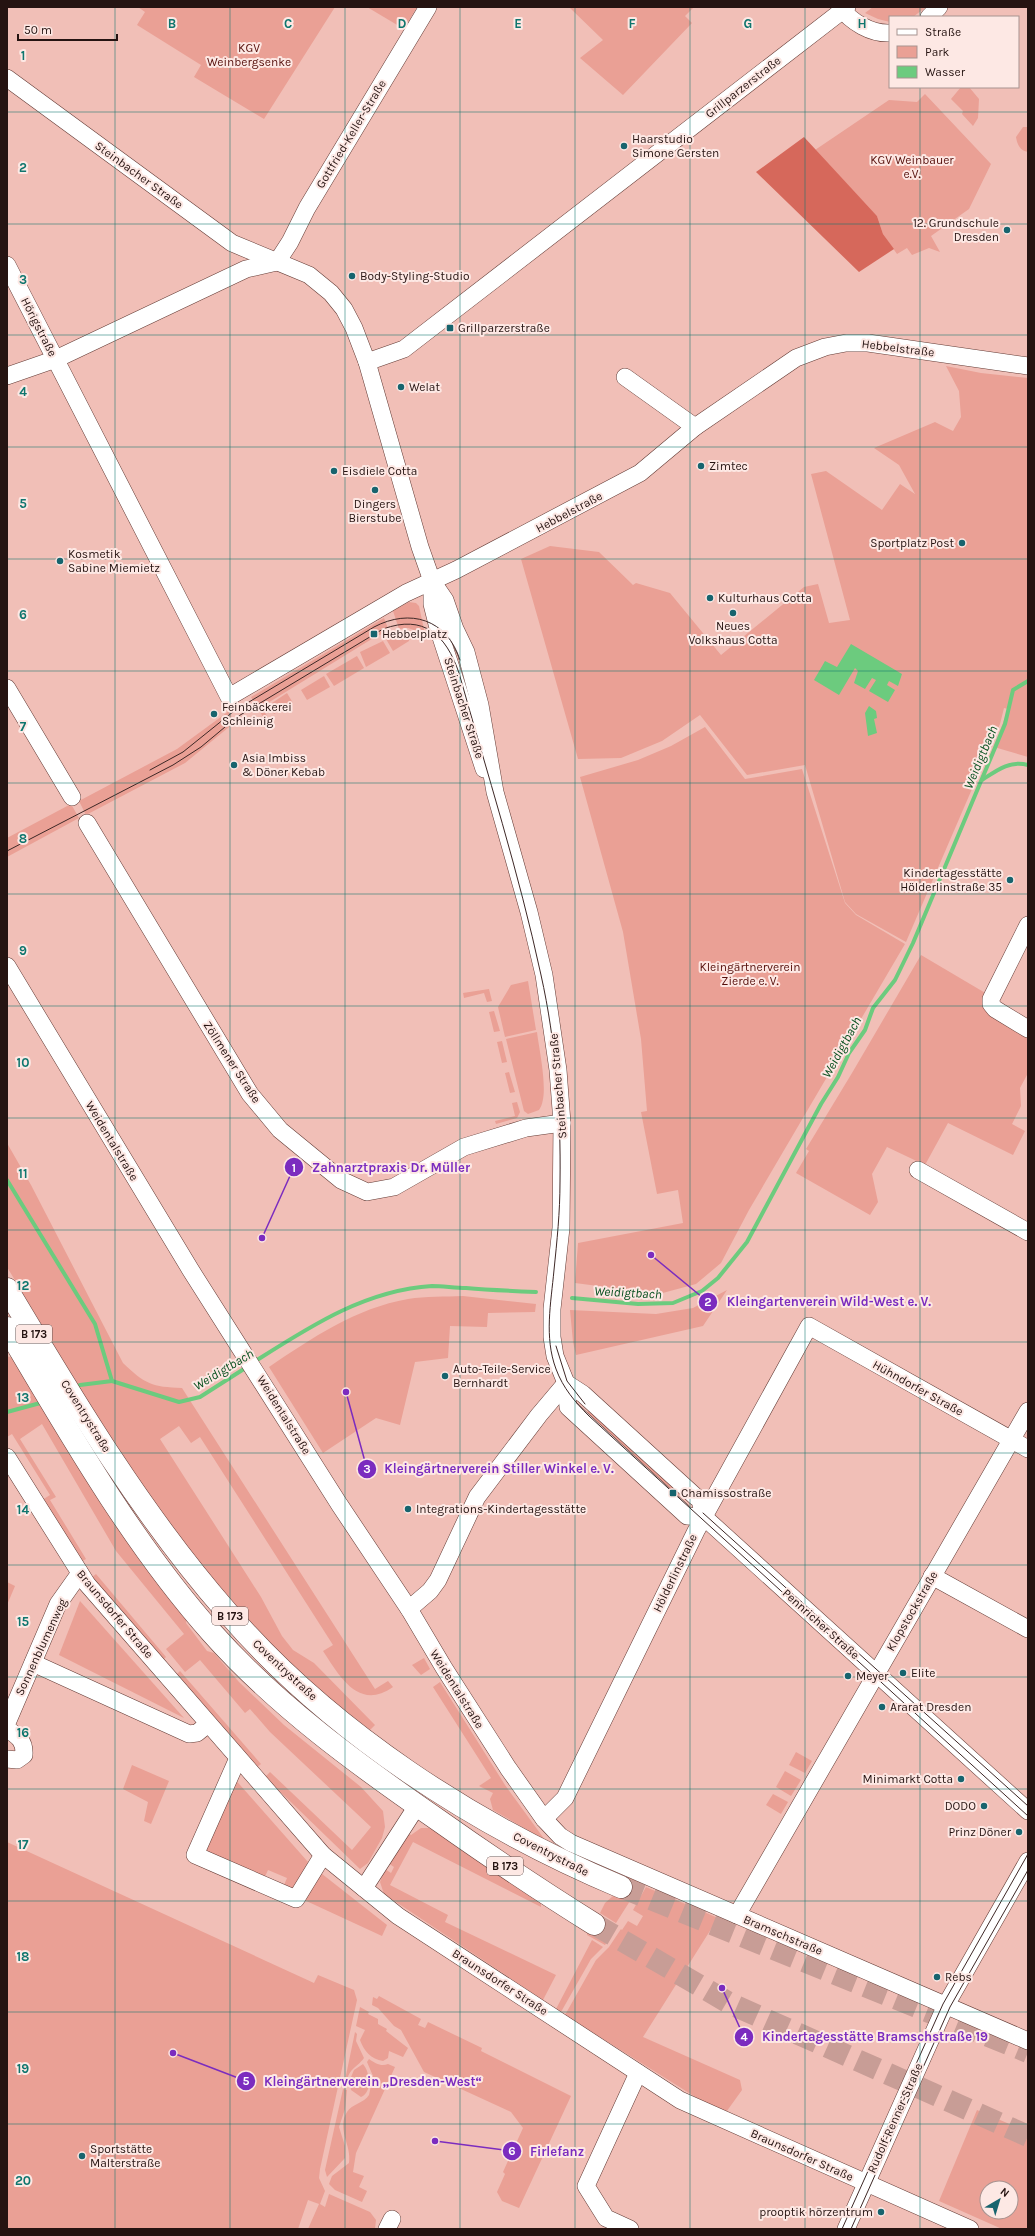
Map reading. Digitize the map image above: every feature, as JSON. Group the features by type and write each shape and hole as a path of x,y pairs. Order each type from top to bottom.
{"main road":[{"name":"Coventrystraße","path":"7,1289 51,1381 143,1544 173,1586 212,1633 247,1670 312,1728 417,1806 548,1896 594,1924"},
{"name":"Coventrystraße","path":"7,1328 51,1381"},
{"name":"Coventrystraße","path":"67,1408 228,1614 264,1651 332,1713 366,1740 431,1786 531,1846 621,1887"},
{"path":"417,1806 431,1786"}],"street":[{"name":"Gottfried-Keller-Straße","path":"277,262 290,242 307,208 428,7"},
{"path":"930,16 939,7"},
{"path":"844,8 864,28 889,33"},
{"name":"Grillparzerstraße","path":"367,362 404,349 844,8"},
{"name":"Steinbacher Straße","path":"7,78 232,243 303,272 331,293 344,309 367,362 420,547 432,581 432,604 438,628 478,752 495,792 529,912 544,975 558,1070 562,1123 561,1228 552,1322 553,1348 566,1383"},
{"path":"7,376 56,359 246,269 277,262"},
{"name":"Hörigstraße","path":"7,265 229,697 401,596 432,581"},
{"name":"Hebbelstraße","path":"432,581 547,524 640,474 695,427 796,358 825,347 846,343 868,342 1028,366"},
{"path":"625,376 695,427"},
{"path":"7,688 72,797"},
{"name":"Zöllmener Straße","path":"86,823 250,1094 280,1130 341,1180 367,1192 394,1187 464,1147 526,1128 562,1123"},
{"path":"1028,926 991,999 991,1004 995,1009 1028,1029"},
{"name":"Weidentalstraße","path":"7,966 190,1269 339,1504 409,1609 444,1668 508,1768 544,1819"},
{"path":"918,1170 1028,1232"},
{"name":"Hühndorfer Straße","path":"809,1326 1028,1449"},
{"name":"Hölderlinstraße","path":"544,1819 565,1798 704,1517 809,1326"},
{"path":"409,1609 430,1591 438,1580 477,1497 539,1415 566,1383 583,1394 700,1500 704,1517"},
{"name":"Klopstockstraße","path":"737,1915 1028,1411"},
{"name":"Braunsdorfer Straße","path":"8,1461 87,1584 323,1855 398,1916 680,2100 970,2229"},
{"name":"Pennricher Straße","path":"704,1517 1028,1811"},
{"name":"Sonnenblumenweg","path":"7,1723 58,1604 80,1573"},
{"path":"932,1576 1028,1629"},
{"path":"33,1664 189,1734 198,1733 208,1724"},
{"path":"7,1729 19,1736 25,1746 24,1754 17,1760 7,1759"},
{"path":"238,1758 195,1855 296,1899 323,1855"},
{"path":"364,1888 417,1806"},
{"name":"Bramschstraße","path":"544,1819 560,1836 571,1843 1028,2041"},
{"name":"Rudolf-Renner-Straße","path":"846,2229 946,2005 1028,1862"},
{"path":"630,2229 606,2218 586,2186 638,2073"}],"green space":[{"name":"KGV Weinbergsenke","path":"138,7 335,7 264,119 194,77 201,65 137,25 145,12"},
{"path":"367,7 417,7 404,29"},
{"path":"569,7 694,7 685,16 692,23 623,95 580,58 603,40"},
{"path":"873,7 926,7 914,16 889,16 889,22 865,13"},
{"path":"960,88 970,88 979,99 978,118 973,126 962,114 963,111 951,99"},
{"name":"KGV Weinbauer e.V.","path":"925,94 991,164 969,209 931,236 940,252 929,248 912,255 907,248 897,254 883,234 877,216 815,150 889,100 917,102"},
{"path":"1023,127 1028,127 1028,152 1021,149 1016,140 1016,137"},
{"path":"946,366 981,373 1028,378 1028,757 994,747 1008,709 1004,708 1000,724 906,942 856,914 845,902 805,765 747,775 700,715 662,741 621,758 578,759 521,559 550,546 599,552 633,585 636,583 670,593 721,655 804,587 818,584 829,623 850,620 811,474 826,471 882,510 900,484 915,494 899,465 874,448 935,422 953,431 961,417 959,391"},
{"path":"409,602 416,603 419,606 425,634 408,628 399,629 393,611"},
{"path":"384,618 389,631 375,637 258,709 251,697"},
{"path":"402,633 410,634 409,641 393,651 386,639"},
{"path":"383,641 390,653 366,667 360,652"},
{"path":"357,656 364,668 334,686 326,674"},
{"path":"324,676 330,687 307,700 301,690"},
{"path":"287,693 293,703 274,714 270,708 264,711 268,718 264,720 260,711"},
{"path":"229,711 234,723 185,763 86,815 79,801 177,749"},
{"name":"Kleingärtnerverein Zierde e. V.","path":"705,727 745,779 802,769 845,903 856,915 905,944 749,1210 721,1263 696,1284 659,1294 575,1283 578,1243 683,1223 678,1190 657,1194 641,1112 647,1111 641,1039 623,932 580,777 638,760 671,746"},
{"path":"71,804 79,818 7,857 7,838"},
{"path":"921,955 987,994 982,1005 1028,1033 1028,1073 1020,1088 1021,1106 1012,1124 1025,1131 1013,1155 948,1123 925,1165 887,1147 872,1174 878,1202 870,1215 796,1173 809,1151 806,1149"},
{"path":"528,981 536,1030 505,1037 498,1007 511,985"},
{"path":"489,989 492,1001 487,1002 484,993 464,998 463,993"},
{"path":"494,1011 500,1031 494,1032 489,1012"},
{"path":"537,1032 543,1072 544,1094 539,1110 528,1114 524,1111 506,1039"},
{"path":"502,1041 507,1062 502,1063 497,1042"},
{"path":"509,1072 515,1092 510,1093 505,1073"},
{"path":"517,1102 520,1112 517,1118 496,1124 495,1121 515,1116 512,1103"},
{"path":"7,1143 31,1185 123,1363 137,1376 150,1383 163,1387 182,1388 375,1689 388,1681 393,1687 381,1693 370,1695 360,1693 344,1680 336,1671 323,1651 333,1645 200,1437 191,1443 179,1426 160,1439 261,1597 282,1636 293,1650 314,1663 375,1725 370,1730 329,1698 280,1654 242,1615 159,1512 85,1397 7,1267"},
{"path":"727,1290 703,1326 576,1355 573,1342 570,1310 656,1314 693,1308"},
{"path":"463,1296 536,1304 535,1312 488,1313 487,1327 450,1326 448,1358 415,1362 400,1425 376,1418 323,1453 269,1367 318,1335 370,1309 408,1299"},
{"path":"7,1356 15,1359 187,1617 186,1623 207,1651 214,1653 239,1682 284,1725 361,1787 383,1811 385,1827 382,1838 368,1863 360,1869 265,1777 270,1772 352,1850 371,1827 270,1732 250,1709 245,1713 200,1660 185,1672 166,1649 184,1634 116,1551 42,1424 20,1439 56,1497 50,1500 86,1559 81,1562 42,1500 50,1495 12,1434 7,1437"},
{"path":"591,1408 682,1491 675,1500 584,1416"},
{"path":"96,1574 166,1657 162,1661 91,1578"},
{"path":"7,1582 15,1586 7,1605"},
{"path":"80,1601 184,1718 59,1655"},
{"path":"424,1658 430,1669 421,1675 412,1665"},
{"path":"180,1671 261,1764 256,1768 175,1676"},
{"path":"440,1682 505,1785 545,1840 493,1810 490,1799 493,1793 479,1786 491,1778 433,1687"},
{"path":"796,1752 812,1761 805,1773 789,1765"},
{"path":"132,1765 169,1781 151,1824 144,1821 148,1802 123,1789"},
{"path":"785,1771 801,1780 791,1796 776,1787"},
{"path":"233,1777 308,1862 294,1895 282,1890 287,1878 268,1870 263,1881 199,1853"},
{"path":"773,1794 788,1802 781,1814 766,1805"},
{"path":"421,1828 429,1828 440,1833 541,1903 541,1907 413,1842 390,1885 448,1915 445,1922 556,1975 543,2000 384,1894 380,1882 385,1869 391,1873 394,1867 388,1863 408,1833 411,1835"},
{"path":"7,1842 314,1983 318,1975 354,1990 357,2000 320,2169 319,2178 325,2191 320,2204 325,2207 329,2194 370,2212 376,2220 375,2229 308,2229 319,2204 308,2200 298,2229 7,2229"},
{"path":"572,1850 642,1882 616,1923 600,1913 605,1903 613,1896 628,1901 630,1895 629,1889 570,1853"},
{"path":"317,1870 387,1925 382,1936 302,1899"},
{"path":"646,1887 718,1918 643,2037 740,2080 742,2090 724,2115 565,2015 596,1960 609,1947 621,1929 622,1930 628,1921 637,1926 643,1916 633,1910"},
{"path":"614,1926 616,1927 605,1945 587,1935 588,1932 596,1934 606,1933"},
{"path":"592,1940 603,1947 591,1959 561,2012 556,2009"},
{"path":"379,1996 421,2019 418,2025 425,2028 428,2022 482,2048 481,2051 571,2096 519,2208 502,2201 497,2192 505,2174 503,2172 523,2128 511,2112 424,2072 401,2030 394,2026 378,2008 372,2005 373,1997 377,1999"},
{"path":"360,2007 369,2012 368,2014 378,2019 378,2024 387,2029 386,2031 408,2048 403,2057 389,2051 388,2058 383,2061 375,2058 366,2051 360,2040 365,2030 356,2026"},
{"path":"355,2032 357,2034 356,2041 364,2058 350,2072 347,2080 347,2086 344,2085"},
{"path":"369,2059 378,2064 388,2064 395,2067 356,2153 353,2172 364,2176 359,2187 367,2191 362,2202 335,2190 329,2184 332,2176 349,2163 343,2125 344,2118 349,2109 367,2098 369,2095 373,2076 367,2062"},
{"path":"363,2064 369,2077 369,2086 365,2094 361,2097 351,2090 350,2082 354,2082 355,2079 351,2077 354,2070"},
{"path":"343,2089 347,2090 345,2109 339,2127 345,2146 345,2158 327,2177 325,2170"},
{"path":"977,2110 1028,2132 1028,2229 1002,2229 982,2220 1019,2220 1019,2180 979,2180 979,2219 939,2201"}],"shaded area":[{"path":"804,137 877,216 883,234 894,249 859,272 756,172"}],"water":[{"path":"851,644 902,674 898,686 889,681 887,685 895,690 888,702 869,691 876,680 872,678 865,689 854,683 858,671 855,668 839,695 814,680 825,661 837,667"},
{"path":"869,706 876,711 877,718 874,719 877,733 868,736 865,713"}],"waterway":[{"name":"Weidigtbach","path":"572,1298 638,1304 673,1303 702,1291 718,1278 747,1242 821,1104 838,1077 849,1053 865,1030 873,1008 895,980 913,943 1005,724 1013,690 1028,681"},
{"path":"982,780 1009,765 1028,765"},
{"name":"Weidigtbach","path":"7,1180 95,1324 112,1381 179,1402 200,1397 247,1367"},
{"name":"Weidigtbach","path":"254,1362 338,1312 384,1295 407,1289 432,1286 536,1292"},
{"path":"74,1388 80,1385 112,1381"},
{"path":"7,1412 44,1402"}],"tunnel":[{"path":"621,1887 1028,2052"},
{"path":"594,1924 731,2004 1028,2136"}],"tram line":[{"path":"150,770 183,752 234,711 374,627 387,621 401,618 414,618 426,621 437,627 446,635 454,646 460,660"},
{"path":"7,851 173,765 201,747 237,717 383,629 398,625 410,624 422,626 432,631 440,638 454,660 459,673 523,899 546,1000 554,1052 560,1130 558,1226 549,1320 552,1357 559,1376 570,1394 589,1416 1028,1816"},
{"path":"556,1346 567,1381 585,1404"},
{"path":"703,1513 1028,1806"},
{"path":"842,2229 943,2004 1028,1854"},
{"path":"851,2229 950,2007 1028,1870"}],"place":[{"name":"Haarstudio Simone Gersten","path":"624,146"},
{"name":"12. Grundschule Dresden","path":"1007,230"},
{"name":"Body-Styling-Studio","path":"352,276"},
{"name":"Grillparzerstraße","path":"450,328"},
{"name":"Welat","path":"401,387"},
{"name":"Zimtec","path":"701,466"},
{"name":"Eisdiele Cotta","path":"334,471"},
{"name":"Dingers Bierstube","path":"375,490"},
{"name":"Sportplatz Post","path":"962,543"},
{"name":"Kosmetik Sabine Miemietz","path":"60,561"},
{"name":"Kulturhaus Cotta","path":"710,598"},
{"name":"Neues Volkshaus Cotta","path":"733,613"},
{"name":"Hebbelplatz","path":"374,634"},
{"name":"Feinbäckerei Schleinig","path":"214,714"},
{"name":"Asia Imbiss & Döner Kebab","path":"234,765"},
{"name":"Kindertagesstätte Hölderlinstraße 35","path":"1010,880"},
{"name":"Zahnarztpraxis Dr. Müller","path":"262,1238"},
{"name":"Kleingartenverein Wild-West e. V.","path":"651,1255"},
{"name":"Auto-Teile-Service Bernhardt","path":"445,1376"},
{"name":"Kleingärtnerverein Stiller Winkel e. V.","path":"346,1392"},
{"name":"Chamissostraße","path":"673,1493"},
{"name":"Integrations-Kindertagesstätte","path":"408,1509"},
{"name":"Elite","path":"903,1673"},
{"name":"Meyer","path":"848,1676"},
{"name":"Ararat Dresden","path":"882,1707"},
{"name":"Minimarkt Cotta","path":"961,1779"},
{"name":"DODO","path":"984,1806"},
{"name":"Prinz Döner","path":"1019,1832"},
{"name":"Rebs","path":"937,1977"},
{"name":"Kindertagesstätte Bramschstraße 19","path":"722,1988"},
{"name":"Kleingärtnerverein „Dresden-West“","path":"173,2053"},
{"name":"Firlefanz","path":"435,2141"},
{"name":"Sportstätte Malterstraße","path":"82,2156"},
{"name":"prooptik hörzentrum","path":"881,2212"}]}
